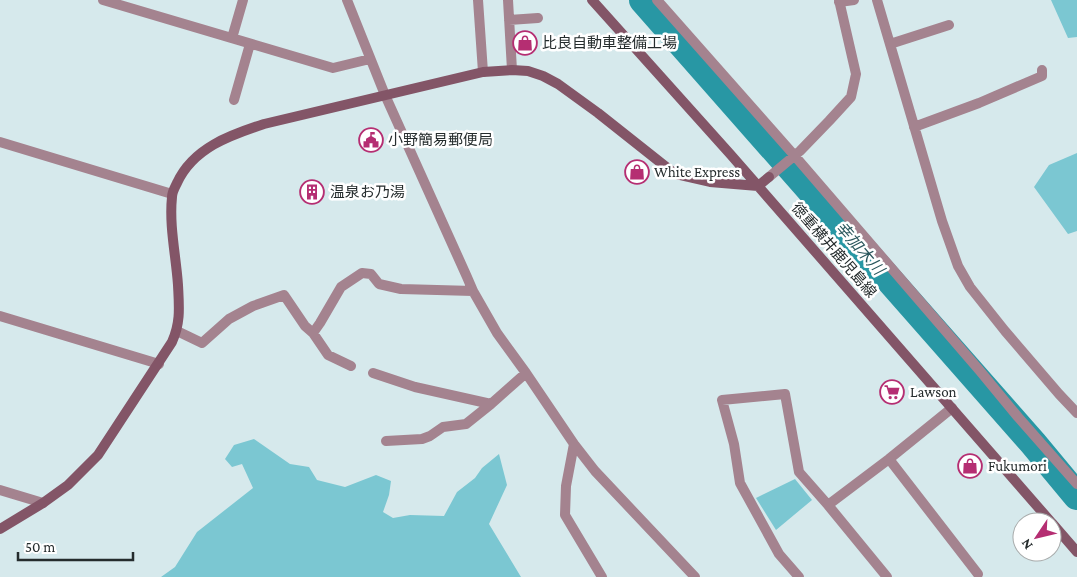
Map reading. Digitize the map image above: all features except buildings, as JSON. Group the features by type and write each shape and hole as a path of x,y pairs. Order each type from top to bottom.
{"street":[{"path":"103,0 333,68 370,59"},
{"path":"232,38 243,0"},
{"path":"348,0 385,95 473,291 497,333 595,471 695,577"},
{"path":"478,0 483,72"},
{"path":"508,0 512,70"},
{"name":"徳重横井鹿児島線","path":"592,0 758,186 1042,512"},
{"path":"657,0 1077,484"},
{"path":"0,529 43,503 68,485 98,455 172,342 177,331 180,313 172,222 172,194 190,162 204,150 234,134 264,124 483,72 528,71 558,84 675,174 710,182 758,186 793,156 829,121 851,96 856,74 839,1 854,0"},
{"path":"877,0 942,221 958,266 970,287 1005,331 1077,413"},
{"path":"509,20 538,18"},
{"path":"890,44 949,25"},
{"path":"234,100 250,44"},
{"path":"914,127 980,103 1042,76 1042,70"},
{"path":"0,142 172,194"},
{"path":"313,333 341,287 362,273 371,274 379,284 401,289 473,291"},
{"path":"177,331 202,342 229,319 253,306 284,294 305,326 313,333 328,355 351,366"},
{"path":"0,316 159,364"},
{"path":"373,373 415,387 492,404"},
{"path":"386,441 422,439 443,427 466,424 492,404 526,373"},
{"path":"798,577 779,554 740,483 734,444 722,400 785,394 799,472 887,577"},
{"path":"828,505 889,460 952,408"},
{"path":"574,444 566,486 565,515 602,577"},
{"path":"889,460 978,574"},
{"path":"0,490 43,503"},
{"name":"徳重横井鹿児島線","path":"1062,535 1077,552"}],"shaded area":[{"path":"1051,0 1077,0 1077,37 1068,38"},
{"path":"1077,153 1077,231 1068,234 1034,187 1049,165"},
{"path":"254,439 290,464 309,467 317,480 345,487 376,475 391,481 389,495 383,512 393,518 410,515 444,516 457,492 475,478 482,468 499,454 507,485 489,524 521,577 161,577 175,567 197,532 253,488 242,464 232,467 225,459 234,445"},
{"path":"795,479 812,500 776,530 756,498"}],"waterway":[{"name":"幸加木川","path":"643,0 1033,443 1077,496"}],"place":[{"name":"比良自動車整備工場","path":"525,43"},
{"name":"小野簡易郵便局","path":"371,140"},
{"name":"White Express","path":"637,172"},
{"name":"温泉お乃湯","path":"312,192"},
{"name":"Lawson","path":"892,392"},
{"name":"Fukumori","path":"970,466"}]}
